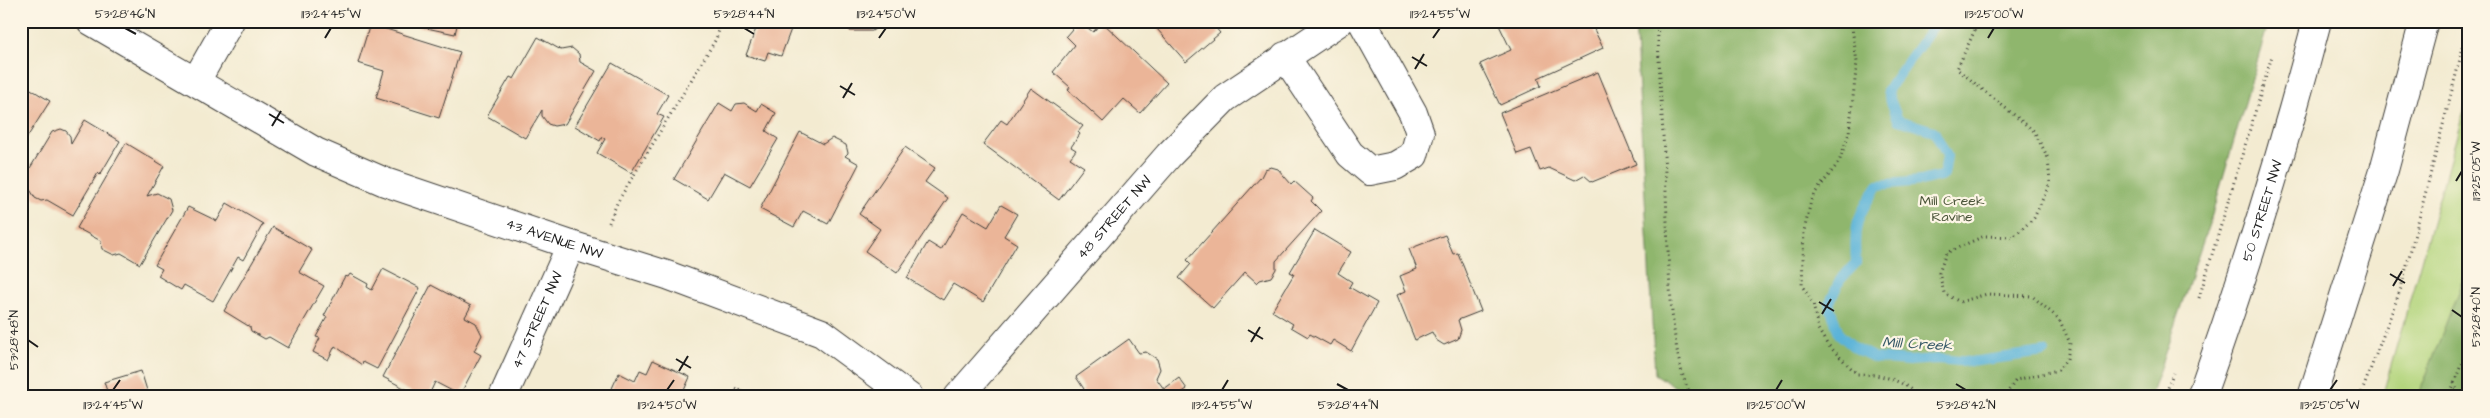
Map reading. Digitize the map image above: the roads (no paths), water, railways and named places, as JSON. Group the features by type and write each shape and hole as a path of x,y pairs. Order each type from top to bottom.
{"street":[{"name":"43 AVENUE NW","path":"92,21 324,156 385,182 571,245 667,275 822,333 909,397"},
{"path":"196,81 230,21"},
{"name":"48 STREET NW","path":"958,397 1169,155 1225,98 1285,56 1340,21"},
{"path":"1285,56 1350,154 1370,171 1395,166 1414,155 1420,133 1413,113 1362,21"},
{"name":"50 STREET NW","path":"2201,397 2240,289 2317,21"},
{"path":"2312,397 2384,170 2424,21"},
{"name":"47 STREET NW","path":"503,397 571,245"}],"waterway":[{"name":"Mill Creek","path":"1937,21 1887,91 1898,120 1934,131 1947,156 1944,175 1921,181 1878,185 1865,205 1858,221 1855,239 1856,263 1840,280 1829,304 1839,334 1855,348 1875,358 1909,361 1938,359 1970,362 2044,352"}],"park label":[{"name":"Mill Creek Ravine","path":"1952,210"}]}
